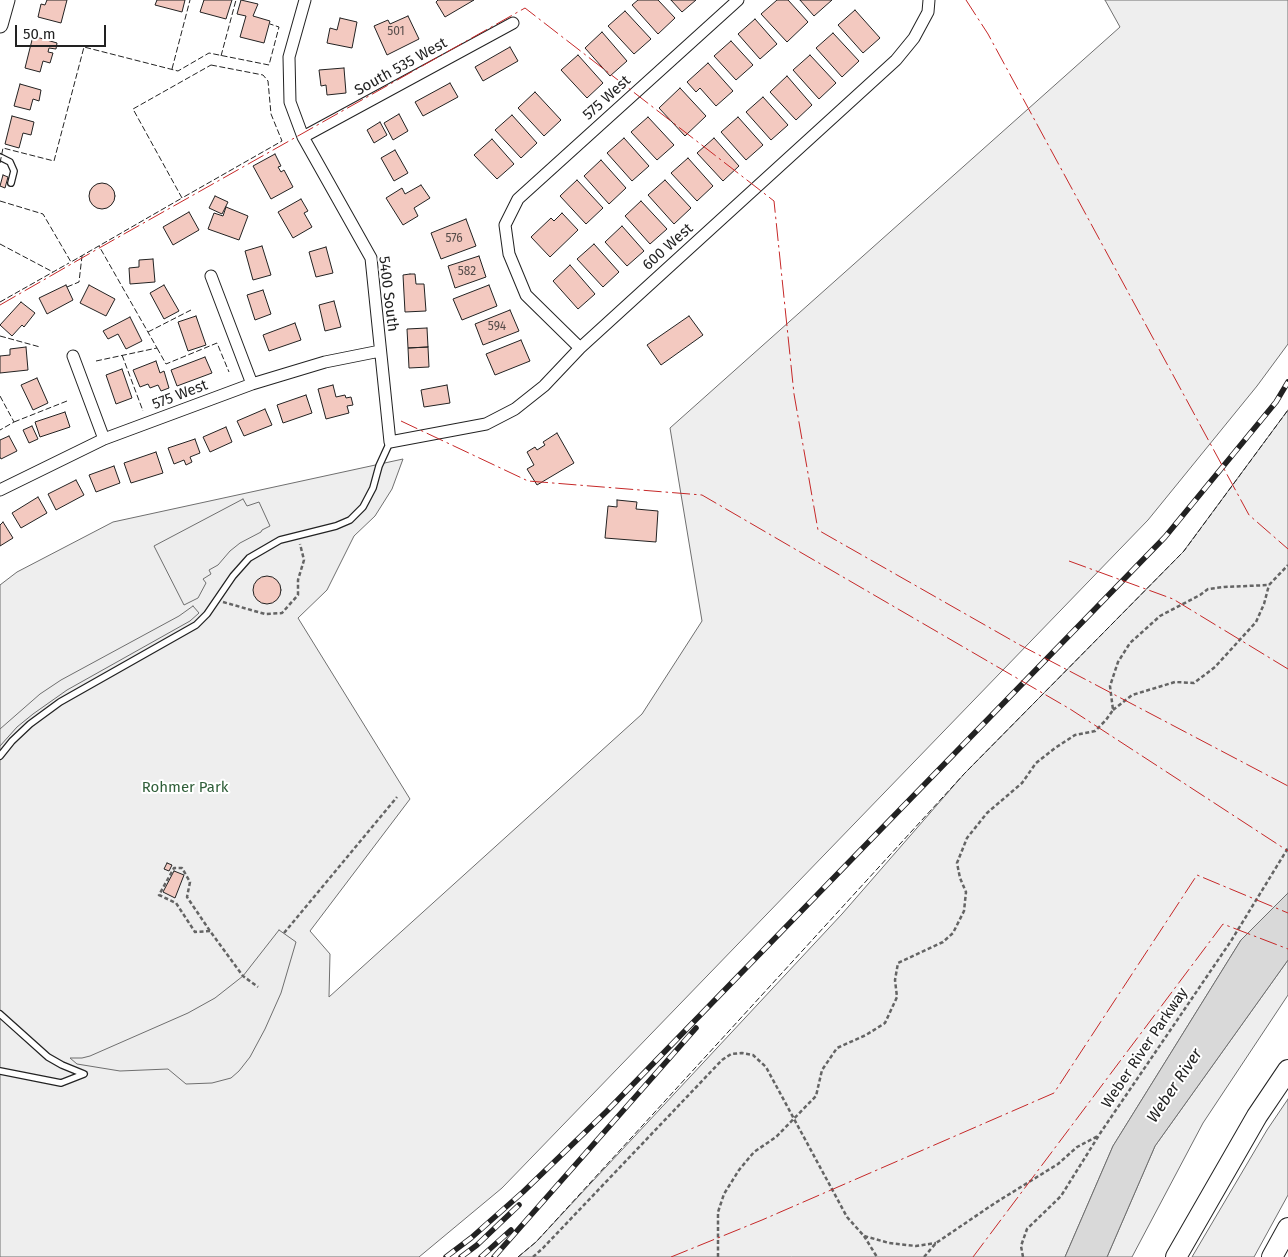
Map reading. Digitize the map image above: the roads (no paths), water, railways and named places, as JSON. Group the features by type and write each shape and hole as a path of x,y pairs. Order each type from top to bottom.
{"highway":[{"path":"1176,1257 1257,1116 1288,1070"},
{"path":"1272,1257 1288,1228"}],"street":[{"path":"0,25 7,0"},
{"name":"5400 South","path":"305,0 289,57 290,102 303,137 371,258 390,442"},
{"name":"575 West","path":"580,348 526,295 509,254 505,225 518,199 738,0"},
{"name":"600 West","path":"390,442 486,424 515,409 544,386 580,348 896,60 914,38 928,6"},
{"name":"South 535 West","path":"303,137 512,23"},
{"path":"211,276 252,384"},
{"name":"575 West","path":"0,490 104,440 252,384 325,362 380,351"},
{"path":"73,356 104,440"}],"lane":[{"path":"0,158 10,162 14,171 12,183"},
{"path":"0,756 12,741 30,724 60,702 188,630 207,614 218,601 232,576 249,558 280,540 336,526 350,520 363,507 373,488 379,466 390,442"},
{"path":"0,1014 62,1066 84,1074 61,1082 0,1071"}],"water":[{"name":"Weber River","path":"1288,893 1288,960 1155,1146 1107,1257 1065,1257 1113,1146 1241,940"}],"railway":[{"path":"446,1257 471,1238 523,1192 607,1111 1165,537 1276,402 1288,382"},
{"path":"494,1257 696,1028"},
{"path":"461,1257 477,1245 519,1205"},
{"path":"481,1257 511,1230"}],"park label":[{"name":"Rohmer Park","path":"185,788"}]}
